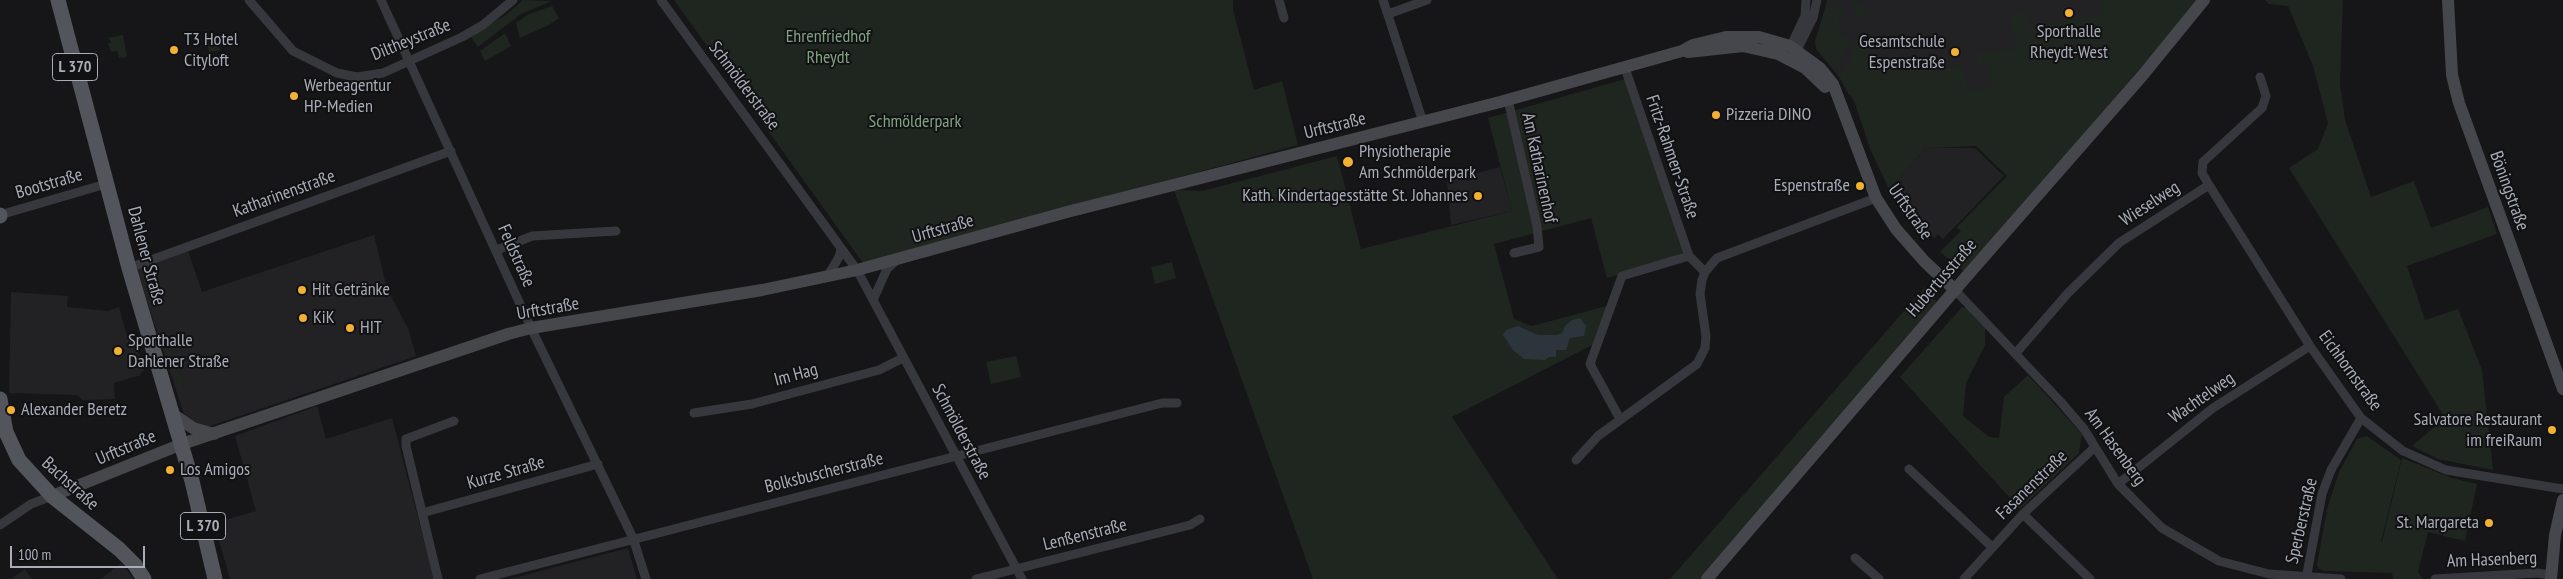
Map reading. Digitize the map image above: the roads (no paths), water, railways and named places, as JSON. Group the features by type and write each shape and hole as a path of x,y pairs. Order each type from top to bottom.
{"main road":[{"name":"Dahlener Straße","path":"58,0 129,268 182,444 215,579"},
{"name":"Bachstraße","path":"0,399 3,422 11,447 25,467 52,496 119,549 135,565 144,579"}],"street":[{"name":"Diltheystraße","path":"249,0 293,51 337,73 357,77 383,73 484,25 513,0"},
{"name":"Feldstraße","path":"381,0 531,328 633,538 646,579"},
{"name":"Schmölderstraße","path":"661,0 857,270 1022,579"},
{"path":"1279,0 1284,18"},
{"path":"1383,0 1423,122"},
{"path":"1388,14 1427,0"},
{"path":"1792,51 1805,16 1806,0"},
{"path":"1792,51 1813,18 1817,0"},
{"name":"Hubertusstraße","path":"1707,579 2142,76 2204,0"},
{"name":"Böningstraße","path":"2448,0 2452,75 2456,95 2563,389"},
{"name":"Urftstraße","path":"52,496 182,444 442,356 531,328 581,322 857,270 1067,212 1508,100 1682,52 1743,46 1792,51 1820,68 1833,84 1876,198 1896,229 1955,290"},
{"name":"Fritz-Rahmen-Straße","path":"1625,68 1689,256 1705,272"},
{"path":"2209,185 2202,174 2203,162 2262,108 2266,96 2260,77"},
{"name":"Am Katharinenhof","path":"1508,100 1537,226 1539,246 1514,253"},
{"name":"Katharinenstraße","path":"129,268 450,152"},
{"name":"Bootstraße","path":"0,215 106,184"},
{"name":"Eichhornstraße","path":"2209,185 2310,346 2361,418 2403,451 2446,470 2563,489"},
{"name":"Wieselweg","path":"2016,353 2068,294 2119,243 2209,185"},
{"path":"1576,460 1598,436 1697,364 1705,348 1706,336 1700,294 1705,272 1717,258 1769,241 1876,198"},
{"path":"496,250 532,236 616,231"},
{"path":"827,277 839,257 841,249 837,240"},
{"path":"1620,420 1590,364 1622,276 1689,256"},
{"path":"873,300 887,269 896,260"},
{"name":"Am Hasenberg","path":"1955,290 2016,353 2084,429 2118,484 2162,528 2219,561 2269,574 2340,579"},
{"name":"Wachtelweg","path":"2118,484 2214,408 2310,346"},
{"name":"Im Hag","path":"694,413 752,404 879,370 903,358"},
{"name":"Bolksbuscherstraße","path":"480,579 1162,403 1176,403"},
{"name":"Urftstraße","path":"174,415 193,428 214,434"},
{"name":"Sperberstraße","path":"2306,578 2322,494 2331,470 2361,418"},
{"path":"438,579 406,439 454,421"},
{"name":"Fasanenstraße","path":"1964,579 2023,514 2095,447"},
{"name":"Kurze Straße","path":"422,513 598,464"},
{"path":"1909,469 1992,547"},
{"path":"0,525 31,504 52,496"},
{"path":"2551,577 2555,534 2563,500"},
{"path":"2023,514 2090,579"},
{"name":"Lenßenstraße","path":"976,579 1190,525 1200,519"},
{"path":"1855,558 1879,579"},
{"name":"Am Hasenberg","path":"2434,579 2537,573 2551,577"}],"place":[{"name":"Sporthalle Rheydt-West","path":"2069,13"},
{"name":"T3 Hotel Cityloft","path":"174,50"},
{"name":"Gesamtschule Espenstraße","path":"1955,52"},
{"name":"Werbeagentur HP-Medien","path":"294,96"},
{"name":"Pizzeria DINO","path":"1716,115"},
{"name":"Physiotherapie Am Schmölderpark","path":"1348,162"},
{"name":"Espenstraße","path":"1860,186"},
{"name":"Kath. Kindertagesstätte St. Johannes","path":"1478,196"},
{"name":"Hit Getränke","path":"302,290"},
{"name":"KiK","path":"303,318"},
{"name":"HIT","path":"350,328"},
{"name":"Sporthalle Dahlener Straße","path":"118,351"},
{"name":"Alexander Beretz","path":"11,410"},
{"name":"Salvatore Restaurant im freiRaum","path":"2552,430"},
{"name":"Los Amigos","path":"170,470"},
{"name":"St. Margareta","path":"2489,523"}],"park label":[{"name":"Ehrenfriedhof Rheydt","path":"828,47"},
{"name":"Schmölderpark","path":"915,122"}]}
